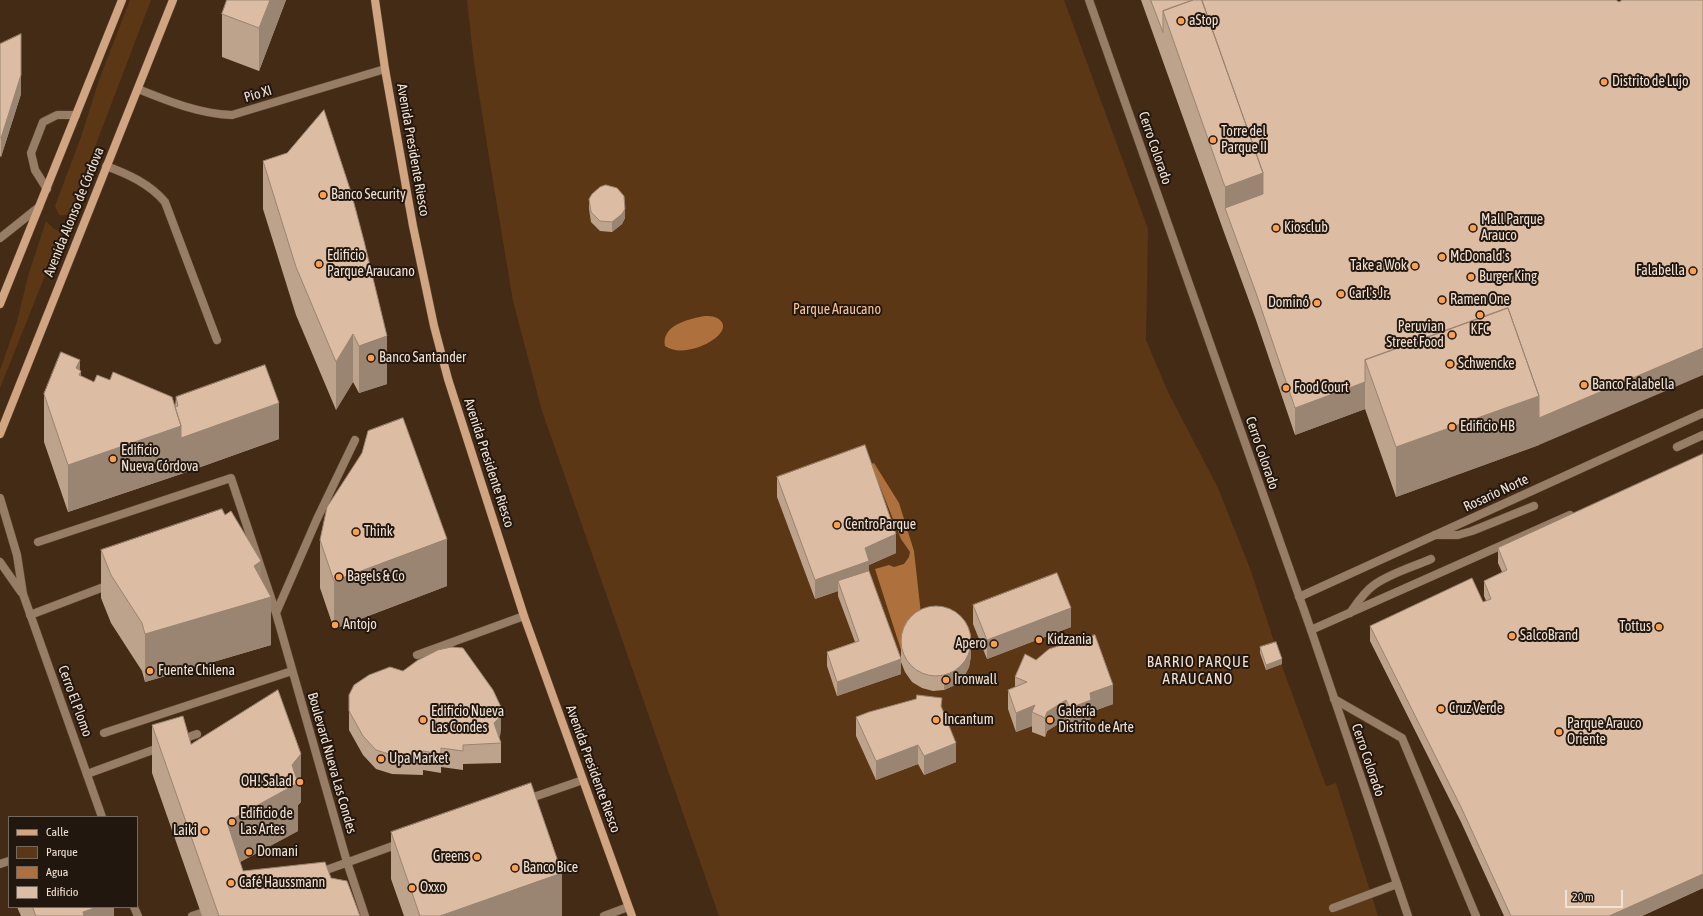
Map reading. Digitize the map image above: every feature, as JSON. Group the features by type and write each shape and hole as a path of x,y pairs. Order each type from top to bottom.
{"main road":[{"path":"115,0 117,13"},
{"path":"0,304 122,0"},
{"name":"Avenida Alonso de Córdova","path":"0,434 173,0"},
{"name":"Avenida Presidente Riesco","path":"378,1 385,69 413,226 434,326 448,379 524,616 632,916"}],"street":[{"name":"Cerro Colorado","path":"1089,0 1311,630 1408,916"},
{"name":"Pío XI","path":"138,89 211,114 232,115 385,69"},
{"path":"47,189 35,170 31,153 43,122 57,115 76,115"},
{"path":"106,166 131,175 158,194 165,202 217,340"},
{"path":"0,238 39,206"},
{"name":"Rosario Norte","path":"1299,597 1703,413"},
{"path":"1677,447 1703,435"},
{"path":"276,613 317,519 355,440"},
{"name":"Boulevard Nueva Las Condes","path":"38,542 231,478 276,613 347,862 366,916"},
{"name":"Cerro El Plomo","path":"0,498 17,555 23,594 102,816"},
{"path":"1435,535 1458,535 1472,531 1534,506"},
{"path":"1311,630 1578,512"},
{"path":"1350,613 1366,592 1374,585 1384,579 1432,559"},
{"name":"Cerro El Plomo","path":"0,562 23,594"},
{"path":"30,615 115,583"},
{"path":"417,655 524,616"},
{"path":"104,734 292,671"},
{"path":"1334,699 1402,738 1476,916"},
{"path":"87,774 197,734"},
{"path":"515,803 583,780"},
{"path":"310,875 406,842"},
{"path":"1333,908 1397,884"},
{"path":"192,916 222,906"},
{"path":"604,916 628,907"}],"green space":[{"path":"130,0 151,0 69,215 59,215 55,206 81,137 99,80"},
{"name":"Parque Araucano","path":"467,0 1064,0 1148,229 1146,340 1168,392 1218,488 1251,571 1283,669 1326,786 1336,783 1378,916 719,916 542,411 513,301 474,63"},
{"path":"46,221 53,228 62,233 0,388 0,370 17,322 28,276"}],"water":[{"path":"705,316 717,318 723,326 721,332 715,338 696,348 685,350 674,350 665,346 667,333 672,328 684,321"},
{"path":"874,463 899,503 914,551 922,623 901,650 875,569 889,565 894,567 904,564 909,557 910,552 901,539 871,464"}],"building":[{"path":"227,0 270,0 259,28 222,14"},
{"path":"1151,0 1193,0 1163,11 1163,32"},
{"path":"1193,0 1202,0 1263,173 1225,187 1163,11"},
{"name":"Mall Parque Arauco","path":"1202,0 1616,0 1619,2 1622,0 1703,0 1703,348 1539,418 1539,396 1508,308 1365,360 1365,382 1295,408 1225,208 1263,194 1263,173"},
{"path":"21,34 21,75 1,138 0,44"},
{"name":"Edificio Parque Araucano","path":"324,110 351,192 387,336 359,346 353,334 336,362 296,267 263,161 287,153"},
{"path":"606,185 617,188 624,196 625,209 622,214 612,222 600,221 591,212 589,199 600,187"},
{"path":"1508,308 1539,396 1396,447 1365,360"},
{"path":"61,352 80,360 76,368 81,371 79,375 94,382 97,375 110,380 113,372 172,397 181,426 68,465 44,394"},
{"path":"265,365 279,403 181,438 181,426 175,407 178,406 176,397"},
{"path":"403,418 447,539 334,581 320,540 327,507 362,453 368,431"},
{"name":"CentroParque","path":"865,445 896,534 865,548 869,561 815,580 777,477"},
{"name":"Parque Arauco Oriente","path":"1703,454 1703,874 1609,916 1511,916 1461,807 1370,626 1472,578 1483,602 1491,599 1484,581 1507,570 1498,548"},
{"path":"222,509 225,515 231,511 261,561 254,566 271,597 145,634 142,623 111,575 101,550"},
{"path":"869,571 901,659 837,682 827,652 859,641 838,581"},
{"path":"1057,573 1071,608 987,640 973,605"},
{"path":"936,606 949,609 961,616 968,628 971,641 968,654 961,666 949,673 936,676 923,673 911,666 904,654 901,641 904,628 911,616 923,609"},
{"path":"1095,635 1113,685 1090,693 1091,700 1070,708 1066,700 1047,712 1045,718 1032,712 1035,705 1016,713 1008,690 1027,682 1015,677 1025,654 1036,660 1049,649"},
{"path":"1276,642 1282,659 1266,665 1260,647"},
{"name":"Edificio Nueva Las Condes","path":"452,647 463,648 493,690 501,707 500,717 494,723 501,743 463,745 463,751 441,748 441,754 423,751 423,756 392,755 376,750 363,736 349,711 349,695 354,685 369,675 390,667 403,671 418,660 438,650"},
{"path":"278,690 301,754 292,765 298,783 227,822 243,871 325,862 331,878 347,881 360,916 219,916 152,725 183,716 191,744"},
{"path":"917,695 942,698 941,706 956,743 924,756 918,745 876,761 856,717 916,699"},
{"path":"531,783 562,873 440,916 420,916 391,832"},
{"path":"33,908 94,908 83,912 84,916 36,916"}],"place":[{"name":"aStop","path":"1181,21"},
{"name":"Distrito de Lujo","path":"1604,82"},
{"name":"Torre del Parque II","path":"1213,140"},
{"name":"Banco Security","path":"323,195"},
{"name":"Kiosclub","path":"1276,228"},
{"name":"Mall Parque Arauco","path":"1473,228"},
{"name":"McDonald's","path":"1442,257"},
{"name":"Edificio Parque Araucano","path":"319,264"},
{"name":"Take a Wok","path":"1415,266"},
{"name":"Falabella","path":"1693,271"},
{"name":"Burger King","path":"1471,277"},
{"name":"Carl's Jr.","path":"1341,294"},
{"name":"Ramen One","path":"1442,300"},
{"name":"Dominó","path":"1317,303"},
{"name":"KFC","path":"1480,315"},
{"name":"Peruvian Street Food","path":"1452,335"},
{"name":"Banco Santander","path":"371,358"},
{"name":"Schwencke","path":"1450,364"},
{"name":"Banco Falabella","path":"1584,385"},
{"name":"Food Court","path":"1286,388"},
{"name":"Edificio HB","path":"1452,427"},
{"name":"Edificio Nueva Córdova","path":"113,459"},
{"name":"CentroParque","path":"837,525"},
{"name":"Think","path":"356,532"},
{"name":"Bagels & Co","path":"339,577"},
{"name":"Antojo","path":"335,625"},
{"name":"Tottus","path":"1659,627"},
{"name":"SalcoBrand","path":"1512,636"},
{"name":"Kidzania","path":"1039,640"},
{"name":"Apero","path":"994,644"},
{"name":"Fuente Chilena","path":"150,671"},
{"name":"Ironwall","path":"946,680"},
{"name":"Cruz Verde","path":"1441,709"},
{"name":"Edificio Nueva Las Condes","path":"423,720"},
{"name":"Incantum","path":"936,720"},
{"name":"Galería Distrito de Arte","path":"1050,720"},
{"name":"Parque Arauco Oriente","path":"1559,732"},
{"name":"Upa Market","path":"381,759"},
{"name":"OH! Salad","path":"300,782"},
{"name":"Edificio de Las Artes","path":"232,822"},
{"name":"Laiki","path":"205,831"},
{"name":"Domani","path":"249,852"},
{"name":"Greens","path":"477,857"},
{"name":"Banco Bice","path":"515,868"},
{"name":"Café Haussmann","path":"231,883"},
{"name":"Oxxo","path":"412,888"}],"district":[{"name":"BARRIO PARQUE ARAUCANO","path":"1198,670"}]}
